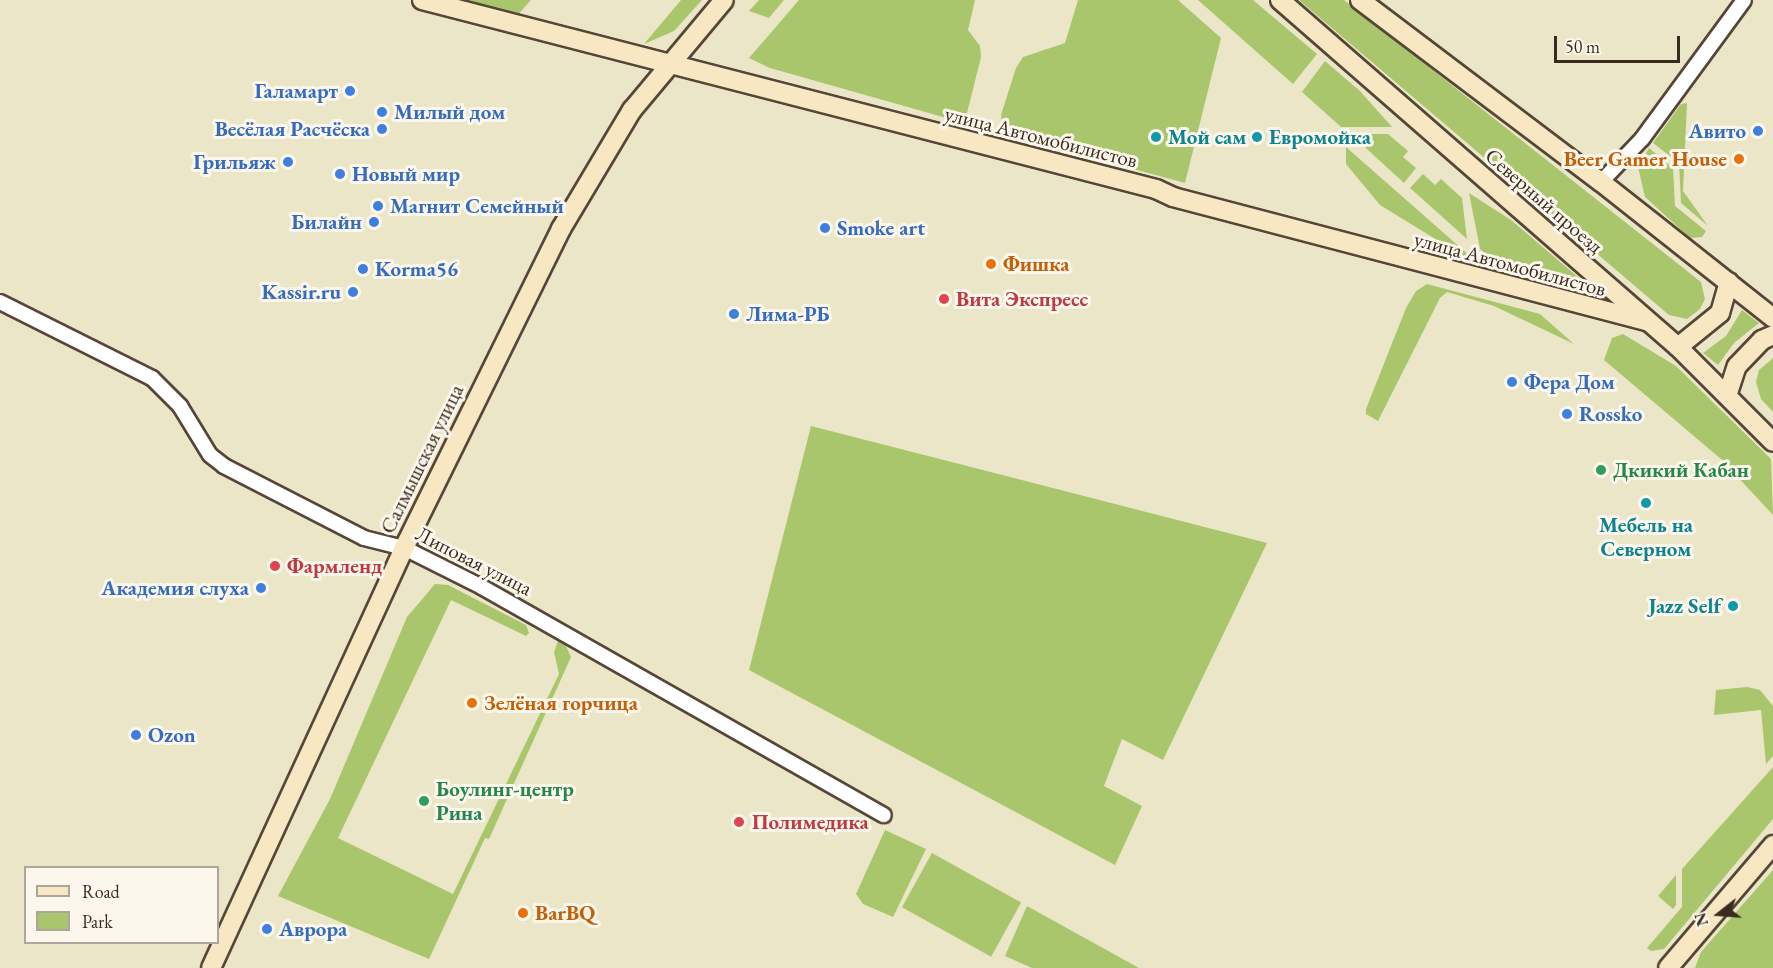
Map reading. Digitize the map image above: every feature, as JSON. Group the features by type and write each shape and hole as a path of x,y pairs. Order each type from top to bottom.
{"main road":[{"name":"улица Автомобилистов","path":"422,0 1156,189 1207,206 1648,322"},
{"name":"Салмышская улица","path":"211,968 404,548 561,229 632,110 667,63 724,0"},
{"name":"Северный проезд","path":"1280,0 1678,347 1728,393 1773,441"},
{"path":"1360,0 1601,182 1773,318"},
{"path":"1678,347 1720,314 1729,282"},
{"path":"1728,393 1737,366 1762,340 1773,335"},
{"path":"1668,968 1773,845"}],"street":[{"path":"1601,182 1642,139 1744,0"},
{"name":"Липовая улица","path":"0,302 152,378 180,406 210,455 224,466 364,537 404,548 551,624 592,653 884,815"}],"green space":[{"path":"454,0 531,0 516,17"},
{"path":"681,0 702,0 674,31 644,44"},
{"path":"759,0 784,0 769,18 749,11"},
{"path":"799,0 975,0 968,30 980,46 981,57 967,113 957,121 770,68 749,58"},
{"path":"1078,0 1178,0 1221,38 1185,183 1016,137 1003,128 1001,115 1016,68 1023,57 1065,43"},
{"path":"1198,0 1253,0 1317,54 1293,84"},
{"path":"1299,0 1344,0 1701,282 1705,299 1700,309 1687,319 1669,315"},
{"path":"1325,61 1360,91 1392,127 1341,127 1302,92"},
{"path":"1687,103 1683,191 1708,226 1681,203 1679,163 1653,143 1681,104"},
{"path":"1359,134 1388,134 1408,151 1403,157 1416,168 1404,183 1356,139"},
{"path":"1346,147 1487,271 1470,268 1437,240 1380,205 1346,164"},
{"path":"1649,148 1673,168 1675,206 1706,231 1702,237 1690,238 1645,197 1638,167"},
{"path":"1423,174 1435,185 1441,179 1462,198 1467,239 1410,188"},
{"path":"1469,193 1511,220 1593,290 1590,295 1499,266 1480,249"},
{"path":"1427,284 1540,314 1574,344 1494,306 1447,292 1440,298 1378,421 1366,414 1366,409 1406,308 1416,291"},
{"path":"1742,310 1759,323 1734,343 1718,365 1703,353 1726,336"},
{"path":"1623,334 1676,366 1771,459 1773,515 1721,459 1604,360 1612,338"},
{"path":"1773,358 1773,412 1761,399 1756,382 1759,370"},
{"path":"811,426 1267,543 1163,760 1122,739 1104,786 1142,806 1115,865 749,670"},
{"path":"435,584 448,585 526,625 529,633 526,636 451,600 338,838 453,894 559,674 554,652 558,641 566,646 571,657 489,839 485,838 429,959 278,896 330,799 407,617"},
{"path":"1747,687 1760,690 1773,706 1773,756 1766,764 1761,710 1714,715 1716,690"},
{"path":"1773,767 1773,819 1664,949 1651,951 1647,948 1682,907 1682,869"},
{"path":"885,830 926,849 893,917 863,904 856,894"},
{"path":"932,853 1021,902 991,957 902,907"},
{"path":"1773,870 1773,968 1695,968 1701,952"},
{"path":"1676,875 1676,905 1673,909 1658,896"},
{"path":"1027,906 1139,968 1032,968 1005,956"}],"place":[{"name":"Галамарт","path":"350,91"},
{"name":"Милый дом","path":"382,112"},
{"name":"Весёлая Расчёска","path":"382,129"},
{"name":"Авито","path":"1758,131"},
{"name":"Мой сам","path":"1156,137"},
{"name":"Евромойка","path":"1257,137"},
{"name":"Beer Gamer House","path":"1739,159"},
{"name":"Грильяж","path":"288,162"},
{"name":"Новый мир","path":"340,174"},
{"name":"Магнит Семейный","path":"378,206"},
{"name":"Билайн","path":"374,222"},
{"name":"Smoke art","path":"825,228"},
{"name":"Фишка","path":"991,264"},
{"name":"Korma56","path":"363,269"},
{"name":"Kassir.ru","path":"353,292"},
{"name":"Вита Экспресс","path":"944,299"},
{"name":"Лима-РБ","path":"734,314"},
{"name":"Фера Дом","path":"1512,382"},
{"name":"Rossko","path":"1567,414"},
{"name":"Дкикий Кабан","path":"1601,470"},
{"name":"Мебель на Северном","path":"1646,503"},
{"name":"Фармленд","path":"275,566"},
{"name":"Академия слуха","path":"261,588"},
{"name":"Jazz Self","path":"1733,606"},
{"name":"Зелёная горчица","path":"472,703"},
{"name":"Ozon","path":"136,735"},
{"name":"Боулинг-центр Рина","path":"424,801"},
{"name":"Полимедика","path":"739,822"},
{"name":"BarBQ","path":"523,913"},
{"name":"Аврора","path":"267,929"}]}
